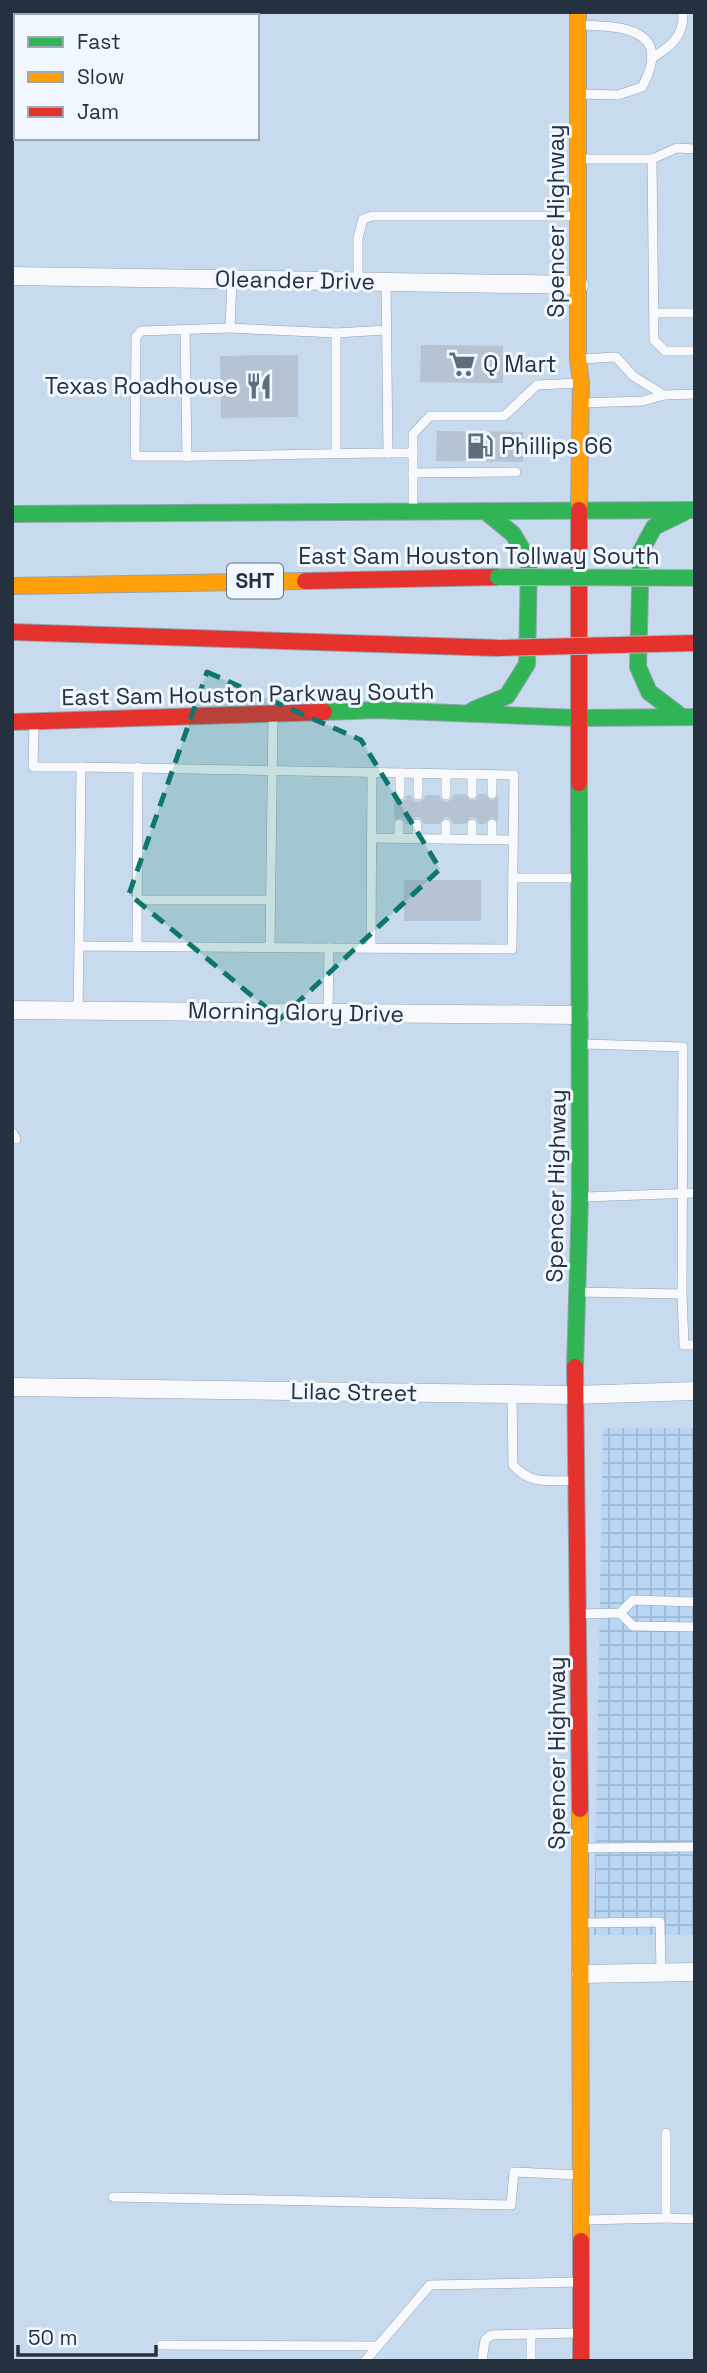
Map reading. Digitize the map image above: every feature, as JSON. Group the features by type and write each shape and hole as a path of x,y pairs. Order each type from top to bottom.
{"main road":[{"name":"Spencer Highway","path":"578,18 581,383 580,1197 575,1395 581,1848 581,2361"},
{"path":"12,514 692,510"},
{"path":"688,718 649,692 638,667 641,551 654,527 692,510"},
{"path":"466,713 507,696 527,664 529,561 513,534 485,511"},
{"name":"East Sam Houston Tollway South","path":"12,586 498,576 695,578"},
{"path":"12,632 498,648 695,643"},
{"name":"East Sam Houston Parkway South","path":"12,722 377,709 579,718 688,718"}],"street":[{"name":"Oleander Drive","path":"12,276 579,285"},
{"name":"Morning Glory Drive","path":"12,1010 579,1015"},
{"name":"Lilac Street","path":"12,1387 575,1395 695,1391"},
{"path":"580,1974 695,1972"}],"lane":[{"path":"652,58 673,44 683,23 682,12"},
{"path":"578,18 620,26 639,33 649,44 652,58 651,70 642,87 618,95 578,94"},
{"path":"578,159 652,159 677,148 695,149"},
{"path":"652,159 654,340 665,351 695,351"},
{"path":"358,281 358,238 363,219 372,216 579,216"},
{"path":"12,276 12,283"},
{"path":"230,328 232,279"},
{"path":"386,282 388,453"},
{"path":"654,313 695,313"},
{"path":"386,330 336,332 230,328 141,331 136,337 135,456 413,453"},
{"path":"185,331 187,457"},
{"path":"336,332 336,452"},
{"path":"579,359 616,358 633,376 664,395"},
{"path":"412,511 413,434 429,416 504,416 537,385 581,383"},
{"path":"579,403 643,401 664,395 695,394"},
{"path":"413,473 516,472"},
{"path":"270,947 273,713"},
{"path":"34,721 33,766 514,775 512,949 79,946"},
{"path":"78,1010 81,767"},
{"path":"136,947 138,767"},
{"path":"371,948 372,772"},
{"path":"400,773 400,794"},
{"path":"418,773 418,795"},
{"path":"446,774 446,794"},
{"path":"472,774 472,794"},
{"path":"492,775 492,794"},
{"path":"399,838 400,824"},
{"path":"417,838 418,824"},
{"path":"446,824 446,839"},
{"path":"472,824 472,839"},
{"path":"492,824 492,839"},
{"path":"371,838 513,839"},
{"path":"513,878 579,878"},
{"path":"137,900 271,900"},
{"path":"328,1012 329,948"},
{"path":"579,1044 695,1047"},
{"path":"683,1047 684,1345 695,1345"},
{"path":"580,1197 695,1194"},
{"path":"577,1292 682,1294"},
{"path":"512,1394 513,1465 523,1476 537,1480 576,1481"},
{"path":"579,1614 621,1613 633,1601 695,1602"},
{"path":"621,1613 633,1626 695,1627"},
{"path":"581,1848 695,1847"},
{"path":"580,1923 660,1922 661,1973"},
{"path":"666,2133 666,2218"},
{"path":"113,2197 511,2205 514,2172 581,2175"},
{"path":"581,2220 695,2219"},
{"path":"366,2361 430,2285 581,2282"},
{"path":"482,2361 485,2340 491,2336 581,2333"},
{"path":"531,2334 531,2361"},
{"path":"161,2345 378,2346"}],"highlighted area":[{"path":"207,672 361,740 440,869 280,1019 129,894"}],"shaded area":[{"path":"603,1428 695,1428 695,1935 594,1935"}],"building":[{"name":"Q Mart","path":"421,345 503,346 503,383 420,382"},
{"name":"Texas Roadhouse","path":"298,355 298,417 221,418 220,356"},
{"name":"Phillips 66","path":"437,431 523,432 523,462 436,461"},
{"path":"465,794 471,801 476,800 479,794 485,794 491,801 498,797 498,821 491,817 485,824 479,824 476,818 471,817 465,824 453,824 450,818 445,817 439,824 424,824 421,818 416,817 410,824 406,824 402,818 394,819 394,798 401,802 407,795 411,795 414,801 419,802 425,795 439,795 442,801 447,802 453,795"},
{"path":"404,880 481,880 481,921 404,921"}],"traffic: fast":[{"path":"12,514 695,510"},
{"path":"473,710 507,696 527,664 529,561 513,534 485,511"},
{"path":"682,717 649,692 638,667 641,551 654,527 683,513"},
{"path":"498,577 695,578"},
{"path":"324,712 377,710 579,718 695,717"},
{"path":"575,1367 580,1197 579,783"}],"traffic: slow":[{"path":"578,12 578,359 581,383 579,510"},
{"path":"12,586 305,581"},
{"path":"580,1809 581,2241"}],"traffic: jam":[{"path":"579,510 579,783"},
{"path":"305,581 498,577"},
{"path":"12,632 498,648"},
{"path":"498,648 695,643"},
{"path":"12,722 324,712"},
{"path":"575,1367 580,1809"},
{"path":"581,2241 581,2361"}],"place":[{"name":"Q Mart","path":"462,364"},
{"name":"Texas Roadhouse","path":"259,386"},
{"name":"Phillips 66","path":"480,446"}]}
